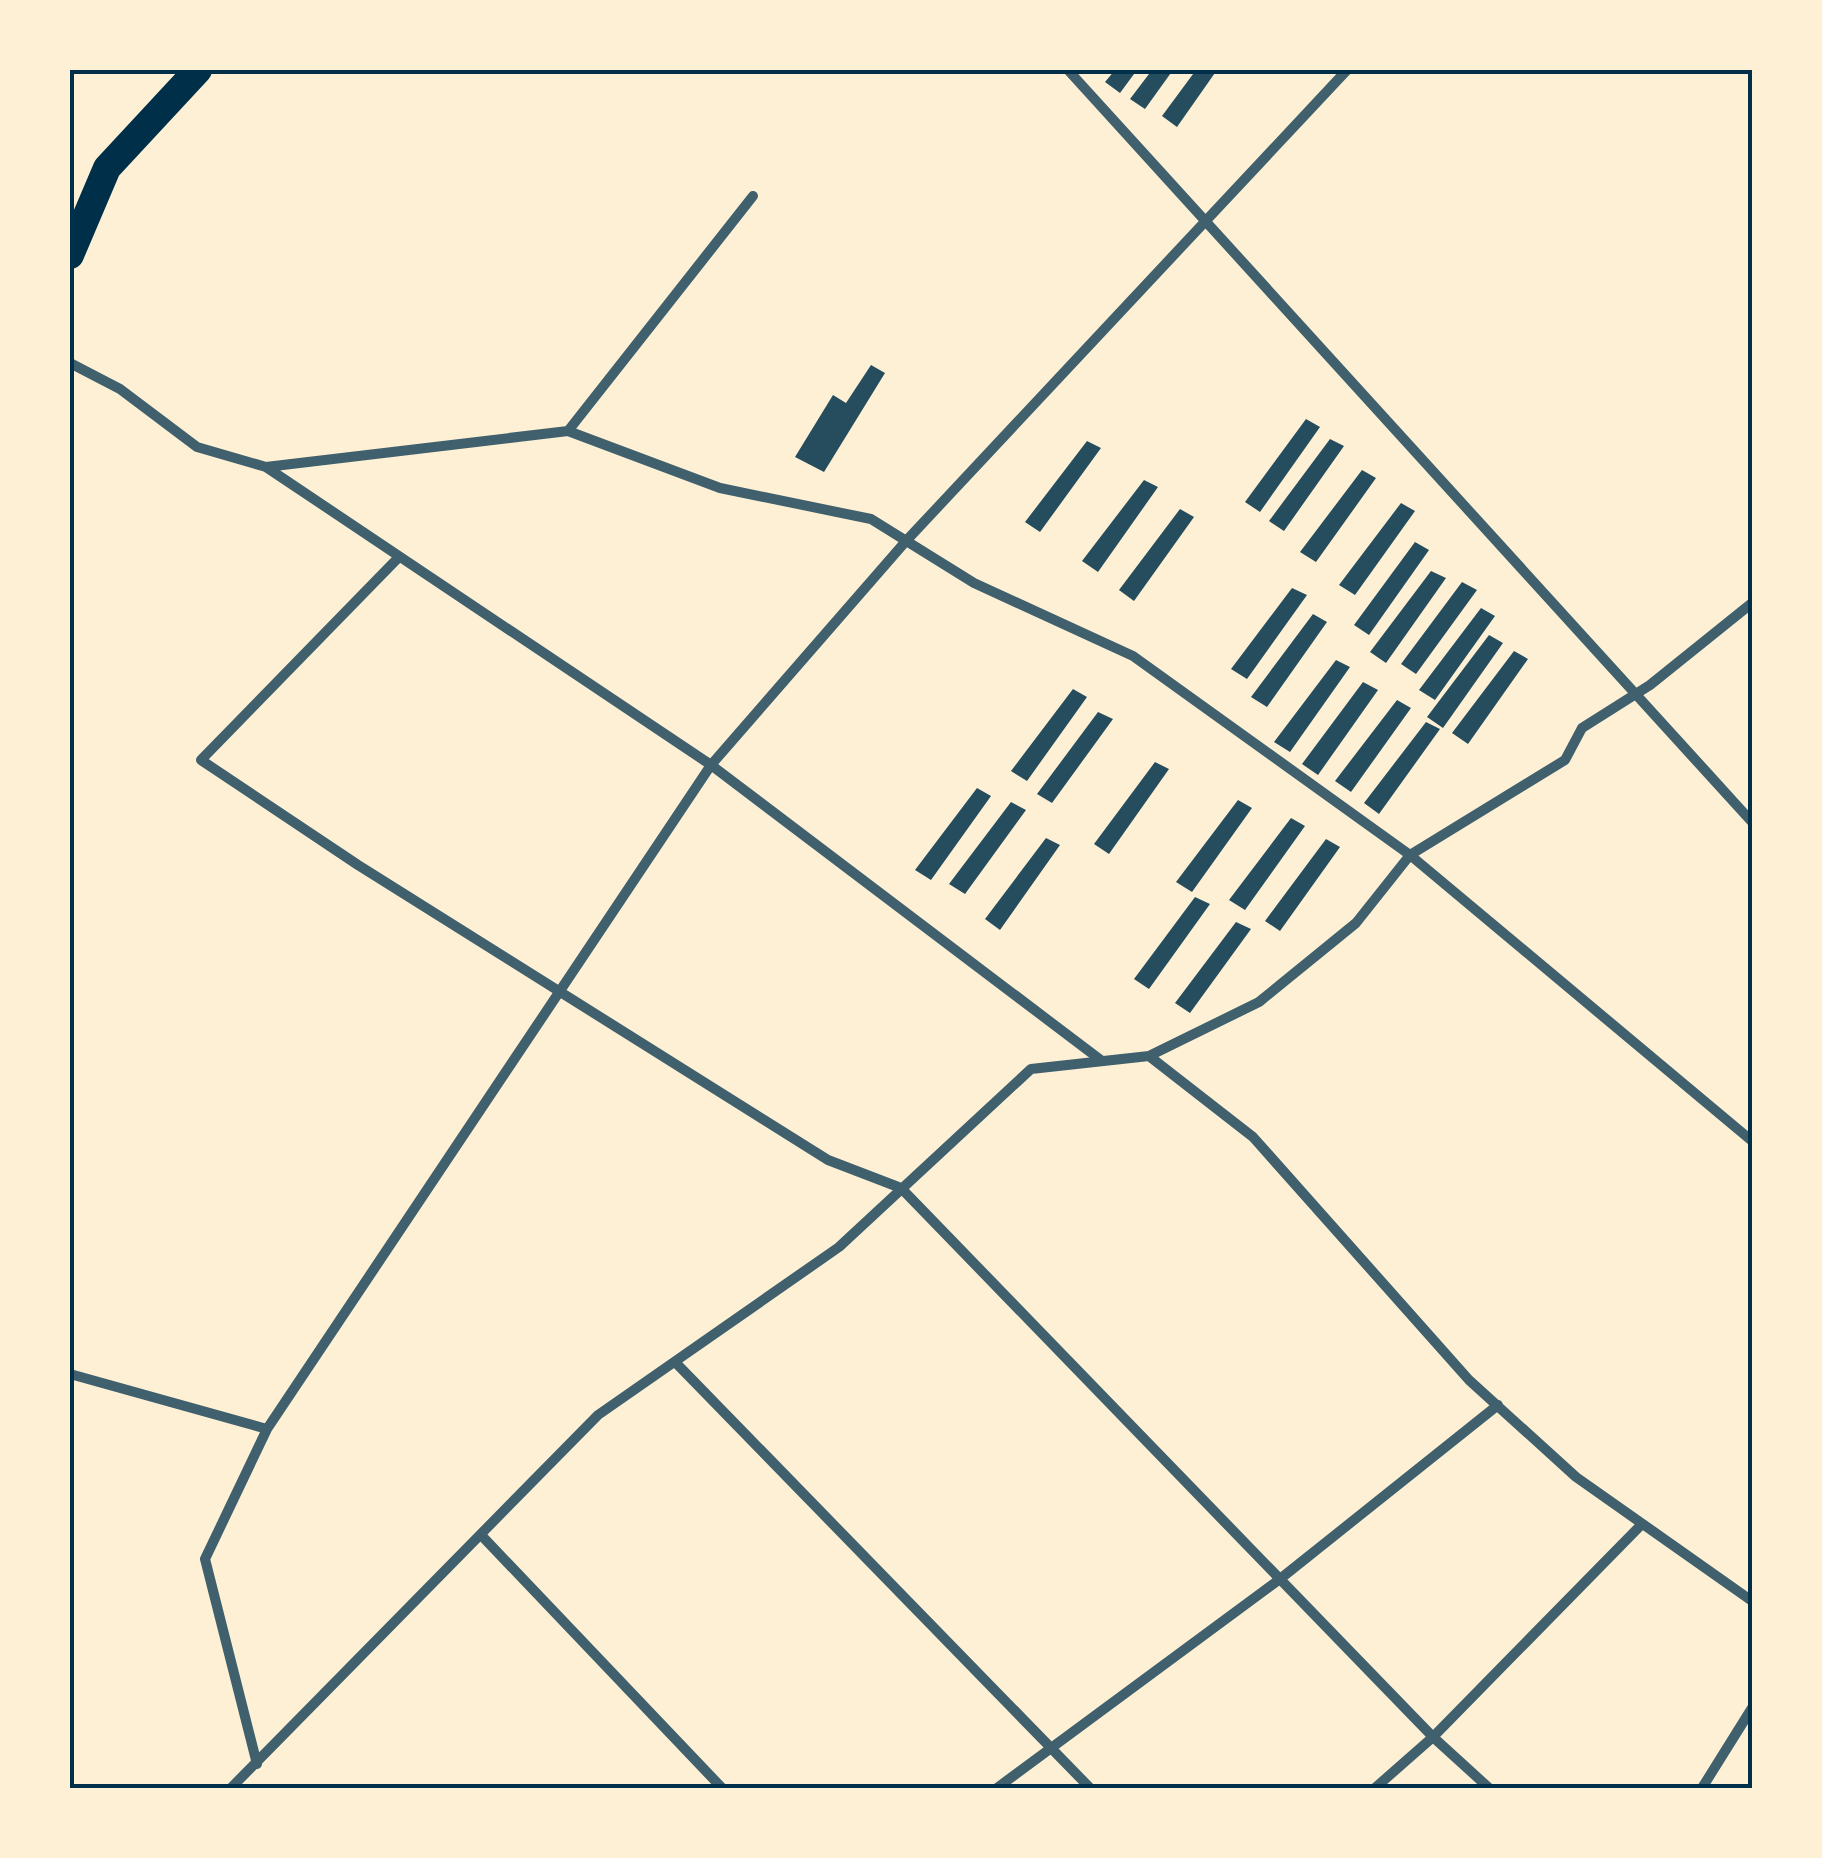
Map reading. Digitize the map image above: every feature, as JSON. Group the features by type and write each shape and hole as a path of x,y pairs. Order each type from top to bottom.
{"highway":[{"path":"70,255 107,168 198,70"}],"street":[{"path":"1068,70 1752,822"},
{"path":"257,1764 205,1559 267,1429 711,765 906,541 1347,70"},
{"path":"568,431 753,196"},
{"path":"70,363 120,389 197,448 266,467 711,765 1102,1062"},
{"path":"266,467 568,431 720,488 872,520 974,582 1133,656 1410,856 1752,1141"},
{"path":"398,558 200,760 828,1160 902,1188 1433,1736 1488,1788"},
{"path":"230,1788 598,1415 839,1247 1031,1070 1149,1056 1259,1002 1356,922 1410,856 1565,760 1582,728 1752,603"},
{"path":"1149,1056 1253,1137 1469,1380 1576,1477 1752,1600"},
{"path":"676,1363 1090,1788"},
{"path":"70,1374 267,1429"},
{"path":"997,1788 1280,1579 1498,1406"},
{"path":"1375,1788 1433,1736 1642,1524"},
{"path":"482,1536 722,1788"},
{"path":"1702,1788 1752,1708"}],"building":[{"path":"1115,70 1137,70 1120,93 1105,82"},
{"path":"1152,70 1173,70 1145,109 1130,99"},
{"path":"1196,70 1217,70 1177,127 1162,116"},
{"path":"871,365 885,373 824,472 795,457 833,395 846,403"},
{"path":"1306,419 1320,427 1260,512 1245,502"},
{"path":"1330,439 1344,446 1284,531 1269,521"},
{"path":"1087,441 1101,448 1040,532 1025,522"},
{"path":"1362,470 1376,478 1316,562 1300,552"},
{"path":"1144,480 1158,487 1098,572 1082,561"},
{"path":"1401,503 1415,511 1355,595 1339,585"},
{"path":"1180,509 1194,517 1134,601 1119,590"},
{"path":"1415,542 1429,550 1369,635 1354,625"},
{"path":"1431,571 1446,578 1386,663 1370,652"},
{"path":"1462,582 1477,590 1416,674 1401,664"},
{"path":"1292,588 1307,595 1247,679 1231,669"},
{"path":"1481,608 1495,616 1435,700 1419,690"},
{"path":"1313,614 1327,622 1267,707 1251,697"},
{"path":"1489,635 1503,643 1443,728 1427,717"},
{"path":"1514,651 1528,659 1468,744 1452,733"},
{"path":"1336,660 1350,667 1290,752 1274,742"},
{"path":"1363,682 1378,690 1318,775 1302,764"},
{"path":"1073,689 1087,697 1027,781 1011,771"},
{"path":"1397,700 1411,708 1351,792 1335,781"},
{"path":"1098,712 1113,719 1052,803 1037,794"},
{"path":"1426,722 1440,729 1379,814 1364,803"},
{"path":"1155,762 1169,769 1109,854 1094,844"},
{"path":"977,788 991,796 931,880 915,870"},
{"path":"1238,800 1252,808 1192,892 1176,882"},
{"path":"1011,802 1026,810 965,894 949,884"},
{"path":"1291,818 1305,826 1245,910 1229,900"},
{"path":"1046,838 1060,845 1000,930 985,919"},
{"path":"1326,839 1340,847 1280,931 1265,921"},
{"path":"1195,897 1210,904 1149,989 1134,979"},
{"path":"1236,922 1251,929 1190,1013 1175,1003"}]}
